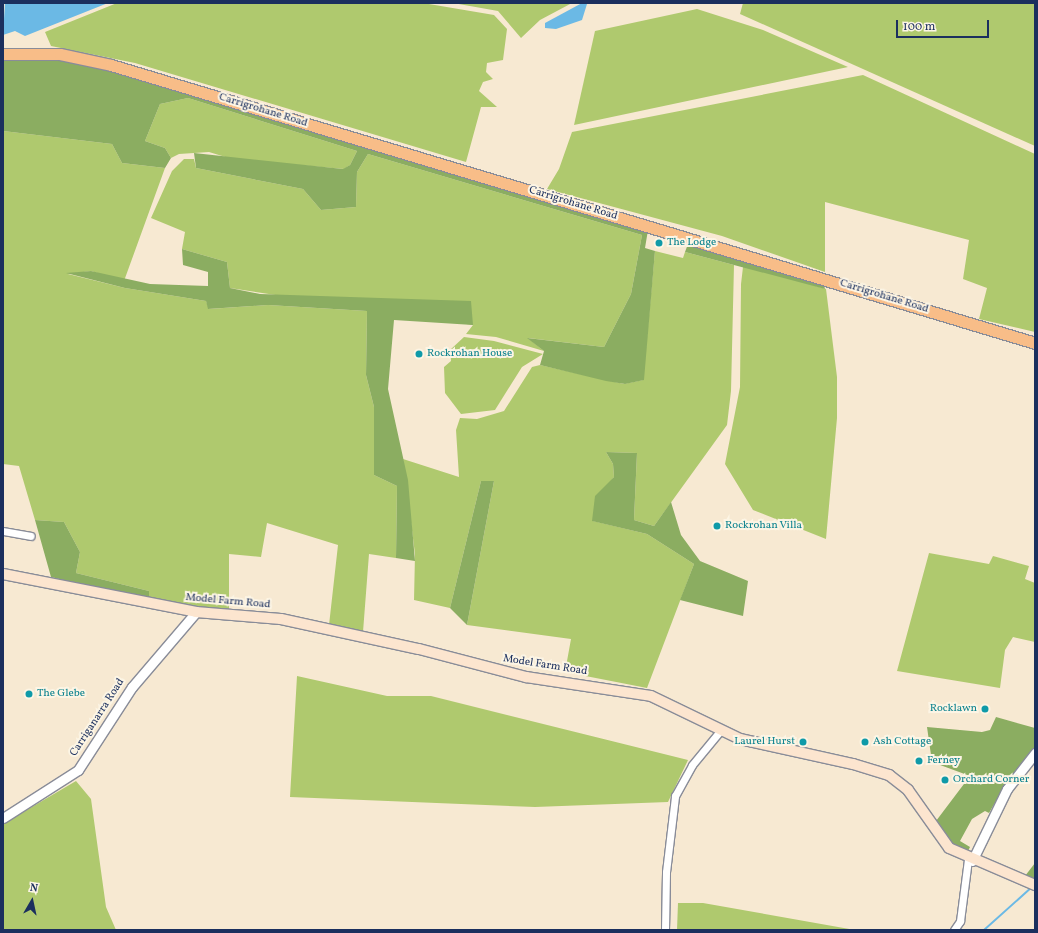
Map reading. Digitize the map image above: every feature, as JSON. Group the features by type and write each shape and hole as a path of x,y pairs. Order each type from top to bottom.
{"highway":[{"name":"Carrigrohane Road","path":"3,54 60,54 111,65 1035,343"}],"main road":[{"name":"Model Farm Road","path":"3,574 196,612 281,619 419,649 526,677 651,696 740,739 853,764 889,775 908,790 944,844 970,860 1032,884"}],"street":[{"path":"3,531 31,536"},
{"name":"Carriganarra Road","path":"3,818 78,770 132,687 196,612"},
{"path":"664,930 666,872 675,796 692,765 721,730"},
{"path":"954,930 960,921 970,860 1008,789 1035,753"}],"green space":[{"path":"117,3 423,3 494,15 507,29 503,60 487,63 486,72 493,79 483,82 479,91 497,107 481,107 466,162 135,63 51,46 45,32"},
{"path":"453,3 572,3 540,20 521,38 498,11"},
{"path":"743,3 1035,3 1035,146 740,14"},
{"path":"697,9 763,30 848,67 574,125 595,31"},
{"path":"50,58 104,67 648,230 645,248 655,251 644,380 625,384 606,381 540,365 544,351 527,338 604,347 631,294 642,235 368,154 357,172 356,207 321,210 303,189 196,168 194,153 343,169 350,165 357,151 188,98 160,104 145,141 165,148 171,158 165,168 122,163 112,144 3,131 3,60"},
{"path":"863,75 1035,154 1035,332 979,319 987,288 963,279 969,240 825,202 825,272 722,236 547,189 559,169 572,132"},
{"path":"188,98 357,151 350,165 344,169 232,159 209,152 179,154 171,158 165,148 145,141 160,104"},
{"path":"3,131 112,144 122,163 165,168 124,281 91,271 68,274 125,288 206,301 209,309 268,305 367,311 366,375 374,407 374,475 397,486 396,558 369,554 363,632 329,625 338,545 267,523 261,557 229,554 229,610 149,600 149,591 76,573 80,552 64,522 35,520 19,466 3,464"},
{"path":"368,154 642,235 631,294 604,347 528,338 544,351 496,337 466,334 473,325 230,288 227,262 182,249 185,232 151,218 172,171 184,159 194,159 196,168 303,189 321,210 356,207 357,172"},
{"path":"688,244 823,282 825,289 685,252"},
{"path":"182,249 227,262 230,288 260,294 471,301 473,325 394,320 388,389 408,480 415,561 396,558 397,486 374,475 374,407 366,375 367,311 268,305 208,309 206,301 125,288 66,273 91,271 150,284 208,286 208,272 183,265"},
{"path":"655,251 683,258 685,252 734,265 731,391 727,425 654,526 634,520 637,453 606,452 613,464 614,477 603,491 593,521 647,534 694,564 647,688 565,672 571,639 467,625 494,481 481,481 450,608 414,600 415,554 403,459 459,477 456,430 460,418 477,419 504,411 532,367 540,365 624,384 643,380"},
{"path":"748,266 826,289 837,377 837,418 826,539 753,510 725,464 740,387 741,284 743,267"},
{"path":"464,337 494,341 543,354 522,367 495,410 461,414 445,393 444,367 451,361 450,350"},
{"path":"606,452 637,453 634,520 654,526 671,502 681,535 700,561 748,581 743,616 680,600 694,564 647,534 592,521 595,496 614,477 613,464"},
{"path":"481,481 494,481 467,625 450,608"},
{"path":"35,520 64,522 80,552 76,573 149,591 149,600 51,577"},
{"path":"929,553 989,564 993,556 1029,566 1025,579 1035,583 1035,642 1013,637 1005,650 1000,688 897,671"},
{"path":"297,676 387,696 431,696 688,760 668,802 535,807 290,797"},
{"path":"996,717 1035,728 1035,749 1006,784 989,813 985,811 972,819 960,841 970,847 967,853 952,845 936,821 970,776 932,762 927,727 982,732 990,730"},
{"path":"76,781 91,799 106,907 116,930 3,930 3,824"},
{"path":"1035,863 1035,880 1025,876"},
{"path":"678,903 703,903 855,930 677,930"}],"water":[{"path":"5,3 108,3 25,36 15,31 3,35"},
{"path":"582,3 587,4 582,20 556,29 545,28 545,23"}],"waterway":[{"path":"984,930 1032,887"}],"place":[{"name":"The Lodge","path":"659,243"},
{"name":"Rockrohan House","path":"419,354"},
{"name":"Rockrohan Villa","path":"717,526"},
{"name":"The Glebe","path":"29,694"},
{"name":"Rocklawn","path":"985,709"},
{"name":"Laurel Hurst","path":"803,742"},
{"name":"Ash Cottage","path":"865,742"},
{"name":"Ferney","path":"919,761"},
{"name":"Orchard Corner","path":"945,780"}]}
